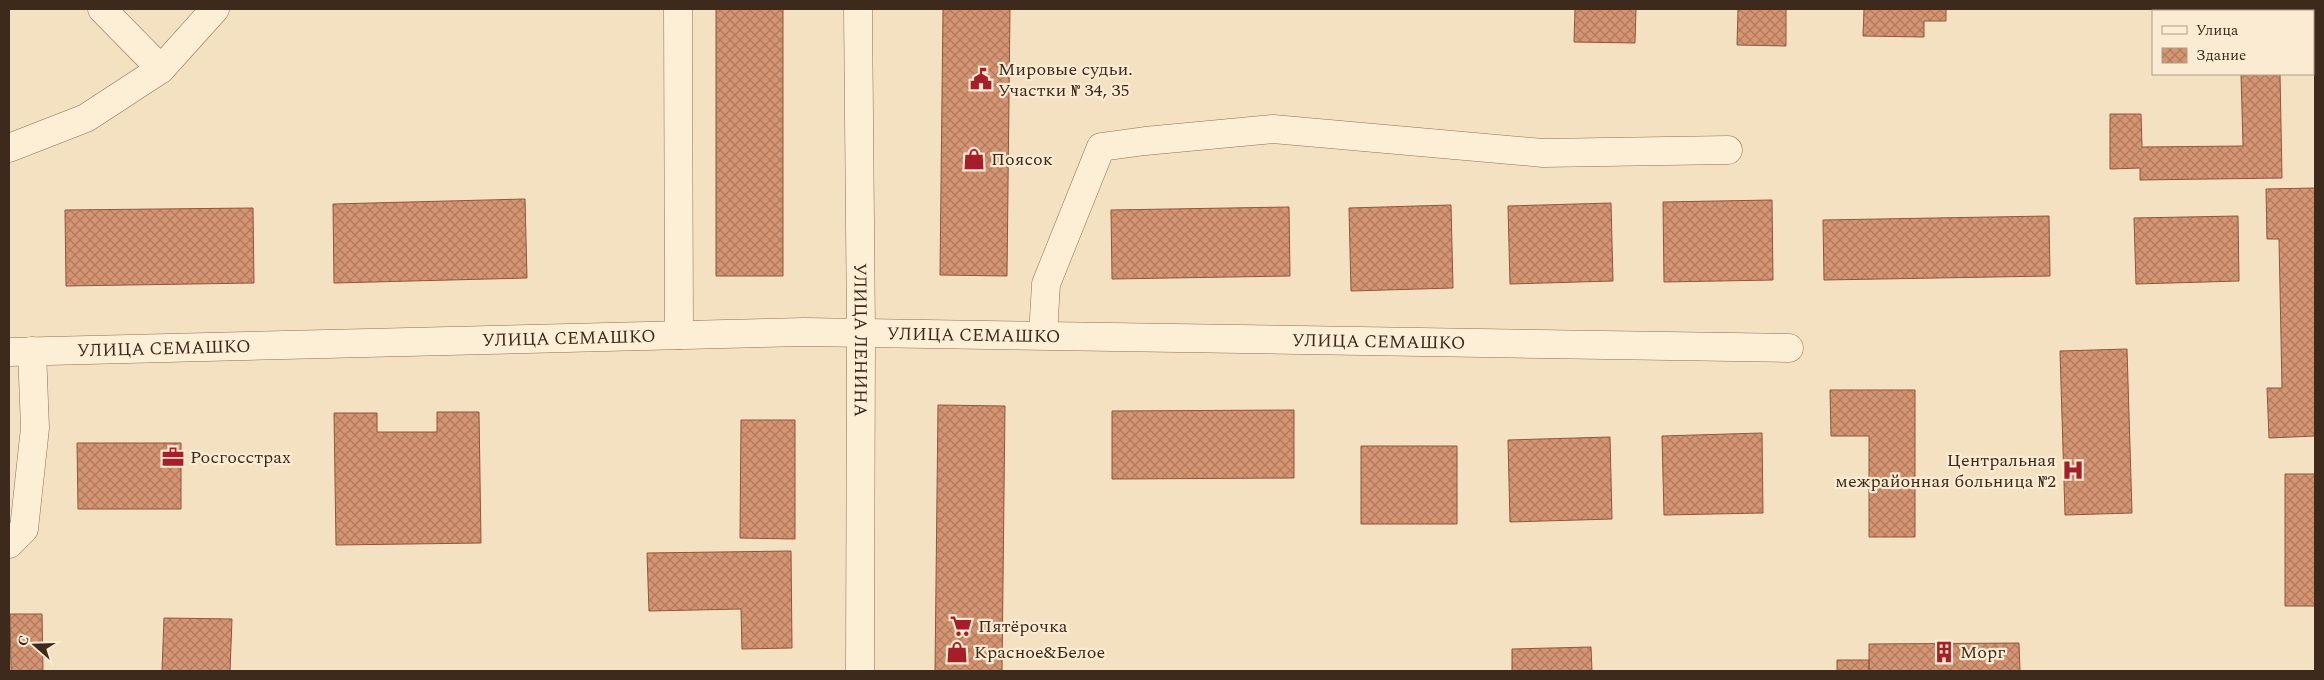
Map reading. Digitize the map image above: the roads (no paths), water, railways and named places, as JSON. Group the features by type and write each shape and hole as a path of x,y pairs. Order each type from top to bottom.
{"street":[{"path":"102,9 161,69"},
{"path":"9,148 86,118 161,69 215,9"},
{"path":"678,9 679,335"},
{"name":"УЛИЦА ЛЕНИНА","path":"858,9 861,332 860,671"},
{"path":"1044,335 1046,284 1101,147 1145,140 1273,129 1543,153 1728,150"},
{"name":"УЛИЦА СЕМАШКО","path":"21,352 861,332 1789,348"},
{"path":"9,544 24,529 35,428 21,352"}],"place":[{"name":"Мировые судьи. Участки № 34, 35","path":"981,79"},
{"name":"Поясок","path":"974,159"},
{"name":"Росгосстрах","path":"173,457"},
{"name":"Центральная межрайонная больница №2","path":"2073,470"},
{"name":"Пятёрочка","path":"961,626"},
{"name":"Красное&Белое","path":"957,652"},
{"name":"Морг","path":"1944,652"}]}
